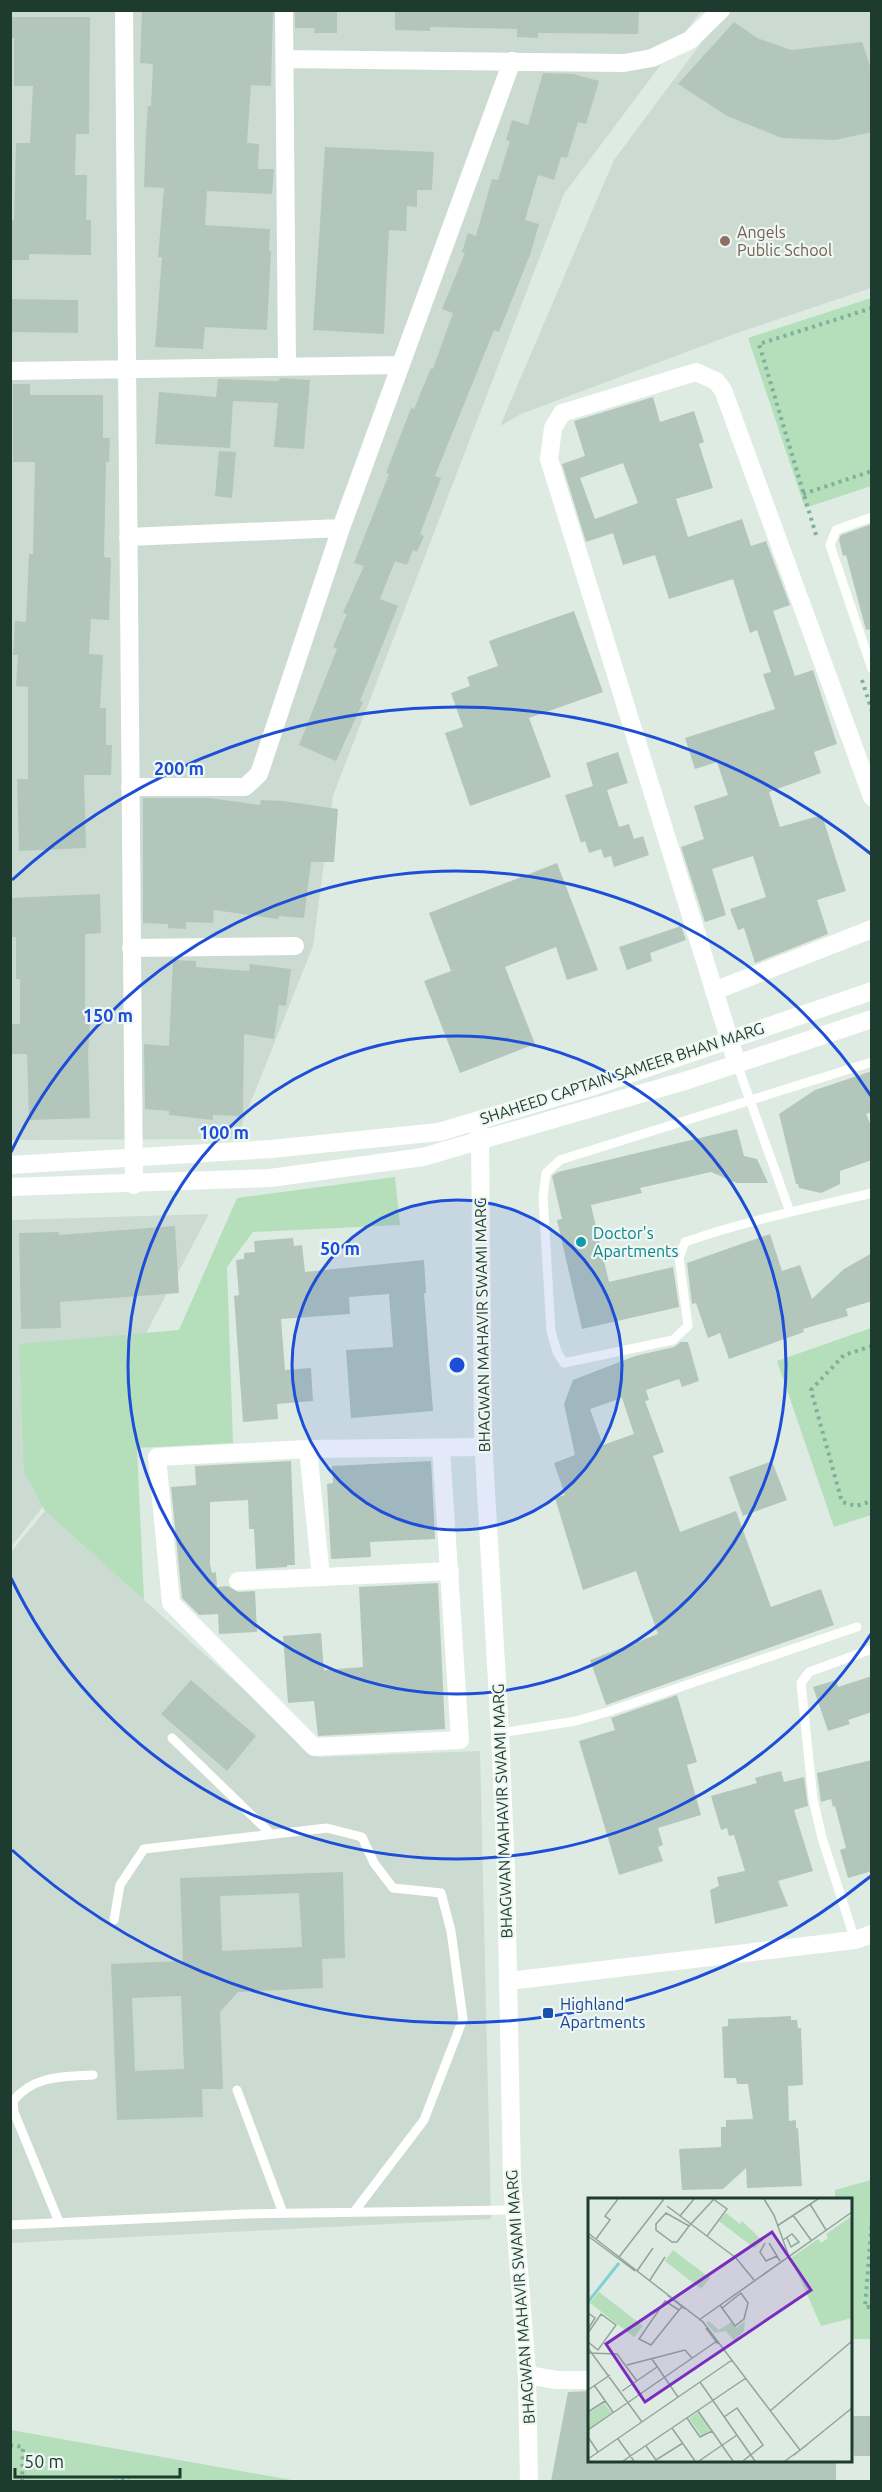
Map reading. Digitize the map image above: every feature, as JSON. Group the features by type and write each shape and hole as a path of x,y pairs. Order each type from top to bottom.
{"street":[{"path":"124,10 134,1185"},
{"path":"284,10 287,366"},
{"path":"284,59 624,63 652,58 690,40 721,10"},
{"path":"130,788 245,787 259,774 340,528 512,61"},
{"path":"10,371 401,364"},
{"path":"737,1064 549,459 553,428 562,413 696,372 716,381 723,390 872,797"},
{"path":"128,537 340,528"},
{"path":"714,991 872,929"},
{"path":"131,948 295,945"},
{"name":"SHAHEED CAPTAIN SAMEER BHAN MARG","path":"10,1165 271,1149 439,1132 597,1085 729,1038 872,992"},
{"name":"SHAHEED CAPTAIN SAMEER BHAN MARG","path":"10,1187 134,1185 270,1178 423,1157 737,1064 872,1019"},
{"name":"BHAGWAN MAHAVIR SWAMI MARG","path":"477,1121 480,1140 483,1447 500,1733 512,2180 527,2375 529,2481"},
{"path":"441,1448 460,1740 314,1747 171,1603 157,1457 308,1449 483,1447"},
{"path":"308,1449 321,1577"},
{"path":"238,1581 450,1571"},
{"path":"508,1981 863,1937"},
{"path":"527,2375 557,2380 588,2380"}],"lane":[{"path":"872,517 836,530 830,545 872,669"},
{"path":"872,1062 560,1160 546,1173 543,1197 551,1331 557,1352 564,1363 673,1340 688,1326 679,1258 685,1242 790,1212 872,1193"},
{"path":"737,1064 790,1212"},
{"path":"500,1733 576,1721 607,1712 857,1627"},
{"path":"863,1937 822,1838 813,1798 801,1683 809,1672 872,1649"},
{"path":"172,1738 271,1834"},
{"path":"114,1920 120,1885 144,1849 327,1828 362,1837 374,1863 393,1888 441,1893 451,1931 463,2019 424,2120 354,2212"},
{"path":"59,2222 14,2112 12,2101 31,2084 54,2078 93,2075"},
{"path":"237,2090 283,2213"},
{"path":"10,2225 283,2213 514,2210"}],"path":[{"path":"872,308 759,344 803,494 872,471"},
{"path":"872,1347 844,1355 811,1390 842,1502 856,1506 872,1501"},
{"path":"872,2219 865,2307 872,2307"},
{"path":"10,2445 23,2447 22,2481"},
{"path":"114,2481 129,2478"}],"shaded area":[{"path":"10,11 701,11 564,194 333,796 313,946 236,1139 11,1140"},
{"name":"Angels Public School","path":"725,11 871,11 871,288 737,333 521,414 500,426 614,160"},
{"path":"209,1214 78,1462 11,1547 11,1220"},
{"path":"45,1511 319,1757 480,1751 491,2219 11,2243 10,1553"}],"green space":[{"path":"871,298 871,486 805,508 748,338"},
{"path":"395,1177 400,1225 253,1232 227,1267 233,1443 137,1448 144,1600 45,1511 24,1471 19,1344 179,1330 237,1198"},
{"path":"871,1328 871,1515 834,1527 777,1361"},
{"path":"871,2180 871,2339 852,2339 852,2198 835,2198 835,2190"},
{"path":"11,2430 297,2481 11,2481"}],"building":[{"path":"142,10 273,10 271,86 251,85 247,143 259,144 258,169 274,169 272,194 207,191 205,225 270,229 267,330 205,327 203,349 155,347 162,257 158,257 164,188 144,187 148,106 151,106 153,64 140,63"},
{"path":"295,10 337,10 337,33 314,33 315,28 295,28"},
{"path":"395,10 639,10 638,34 538,33 538,38 517,37 517,29 430,27 430,31 395,30"},
{"path":"10,17 90,17 89,134 76,134 75,175 87,175 86,220 91,220 91,255 29,254 29,260 10,260 10,220 14,220 16,143 30,143 33,86 14,86 14,38 10,38"},
{"path":"734,22 757,38 791,50 862,42 872,71 872,132 835,140 782,138 727,116 678,84"},
{"path":"543,73 573,74 599,81 586,124 578,122 567,158 561,157 554,180 538,175 525,220 539,224 530,255 499,332 494,330 435,476 441,478 420,534 424,536 417,552 413,550 407,565 395,561 380,599 398,606 360,701 363,702 336,761 299,745 337,649 333,647 347,614 343,613 364,566 354,563 389,474 386,473 411,408 414,409 431,368 433,369 453,313 442,309 465,253 462,252 468,233 476,236 492,179 498,180 510,141 506,140 512,120 528,125"},
{"path":"325,147 434,152 432,190 417,190 417,207 407,206 406,231 389,230 384,334 313,330"},
{"path":"10,299 78,300 78,333 10,332"},
{"path":"280,378 310,380 304,449 274,447 278,403 233,401 230,448 155,444 159,392 216,397 218,379 279,381"},
{"path":"13,384 30,384 30,395 103,395 103,438 110,438 109,462 106,462 104,557 111,558 109,620 91,619 89,654 103,655 100,708 106,708 106,745 112,745 111,775 84,775 86,848 19,851 17,779 28,779 28,687 16,686 18,655 13,655 15,621 26,622 29,554 33,554 35,462 13,462"},
{"path":"653,397 660,422 694,411 704,442 699,444 713,488 676,499 688,537 742,519 751,546 766,541 790,605 773,611 795,676 813,670 837,744 814,752 821,773 769,792 780,827 822,815 846,891 817,900 828,934 755,963 744,928 738,930 730,909 766,897 753,856 712,869 726,915 705,922 681,847 704,839 694,806 728,795 717,762 695,769 685,738 775,709 763,674 771,672 757,630 750,633 733,579 669,599 655,555 623,565 613,533 586,542 562,464 585,456 574,421","holes":["623,463 638,503 595,519 580,478"]},
{"path":"219,451 236,452 232,498 215,496"},
{"path":"872,524 872,629 866,630 846,555 843,556 839,540 841,535"},
{"path":"574,611 603,692 529,718 551,777 470,806 445,733 463,727 451,693 470,686 467,677 498,666 489,641"},
{"path":"618,752 628,783 607,790 619,827 629,824 634,839 643,836 649,855 614,867 611,856 604,858 601,849 589,853 585,841 581,843 565,795 593,786 586,763"},
{"path":"143,798 210,798 260,805 261,800 283,801 338,809 334,862 311,862 304,918 279,916 278,919 214,910 213,923 186,922 186,929 168,928 168,924 143,923"},
{"path":"557,863 598,970 567,980 556,947 505,967 535,1044 460,1073 424,981 451,971 429,913"},
{"path":"100,894 101,933 85,934 85,1024 90,1024 88,1054 90,1118 29,1120 27,1054 10,1054 10,1024 20,1024 20,979 16,979 16,937 10,937 10,898"},
{"path":"681,926 686,940 650,953 652,961 627,970 619,947"},
{"path":"173,960 196,961 196,967 249,971 250,964 291,969 286,1006 279,1005 274,1039 244,1034 243,1116 213,1115 213,1120 169,1115 169,1111 145,1109 144,1044 169,1046"},
{"path":"872,1071 872,1112 866,1114 872,1128 872,1160 840,1171 840,1184 821,1193 799,1188 796,1184 779,1114 815,1090"},
{"name":"Doctor's Apartments","path":"737,1129 744,1156 757,1159 768,1183 737,1183 711,1172 640,1188 642,1193 591,1205 609,1282 673,1267 679,1307 582,1329 557,1220 562,1219 552,1176 558,1172"},
{"path":"175,1226 179,1293 60,1302 61,1328 21,1329 19,1233 59,1232 59,1235"},
{"path":"770,1234 782,1271 800,1265 812,1299 844,1269 872,1253 872,1301 846,1309 848,1316 803,1329 804,1332 729,1359 720,1333 708,1338 696,1303 692,1304 687,1263"},
{"path":"293,1238 294,1246 302,1245 305,1272 424,1260 426,1293 424,1293 433,1411 351,1418 346,1350 393,1347 389,1294 349,1297 350,1314 281,1319 285,1370 311,1368 313,1401 277,1404 278,1419 243,1422 234,1296 239,1295 236,1260 244,1259 244,1253 255,1252 254,1241"},
{"path":"681,1342 688,1342 699,1381 682,1387 679,1379 646,1390 649,1400 645,1401 664,1452 653,1456 680,1532 736,1511 771,1607 821,1589 834,1625 606,1705 590,1660 658,1634 636,1571 583,1590 555,1498 565,1495 554,1463 575,1455 564,1404 573,1380 635,1356 674,1347","holes":["622,1398 634,1434 603,1445 590,1409"]},
{"path":"291,1461 295,1565 256,1569 254,1529 249,1529 248,1500 210,1502 210,1564 212,1573 216,1572 217,1587 228,1586 238,1592 255,1591 257,1632 219,1634 218,1614 199,1615 182,1598 171,1487 196,1485 195,1466"},
{"path":"431,1461 435,1539 370,1542 371,1557 331,1559 327,1484 333,1483 332,1466"},
{"path":"772,1461 787,1500 743,1516 729,1477"},
{"path":"438,1583 445,1729 318,1736 314,1701 288,1703 283,1636 321,1633 324,1670 363,1667 359,1587"},
{"path":"872,1676 872,1712 848,1720 850,1724 828,1731 813,1687 836,1680 838,1687"},
{"path":"191,1680 256,1736 227,1771 161,1714"},
{"path":"677,1695 697,1762 687,1765 701,1815 658,1828 663,1845 658,1847 663,1861 619,1875 579,1741 615,1730 611,1718"},
{"path":"872,1760 872,1871 848,1878 840,1850 846,1848 835,1806 833,1807 831,1799 821,1802 817,1773"},
{"path":"781,1771 784,1782 804,1777 808,1806 794,1810 813,1871 778,1881 788,1906 715,1924 710,1890 719,1886 717,1877 745,1871 734,1835 729,1836 727,1828 721,1830 711,1796 757,1783 755,1778"},
{"path":"343,1872 345,1958 322,1959 323,1988 238,1992 220,2012 223,2089 202,2089 203,2117 117,2120 111,1964 183,1961 180,1878","holes":["299,1893 302,1947 222,1951 220,1896","181,1996 184,2069 135,2071 132,1998"]},
{"path":"791,2016 791,2020 797,2020 798,2028 801,2028 803,2085 788,2086 789,2121 796,2120 796,2128 798,2128 802,2186 747,2188 746,2168 723,2189 682,2190 679,2149 721,2147 721,2127 726,2127 726,2120 753,2119 748,2084 737,2084 736,2078 724,2078 722,2027 728,2026 728,2019"},
{"path":"588,2391 588,2462 836,2462 836,2481 551,2481 568,2392"},
{"path":"852,2416 872,2416 872,2456 854,2456"}],"place":[{"name":"Angels Public School","path":"725,241"},
{"name":"Doctor's Apartments","path":"581,1242"},
{"name":"Highland Apartments","path":"548,2013"}]}
